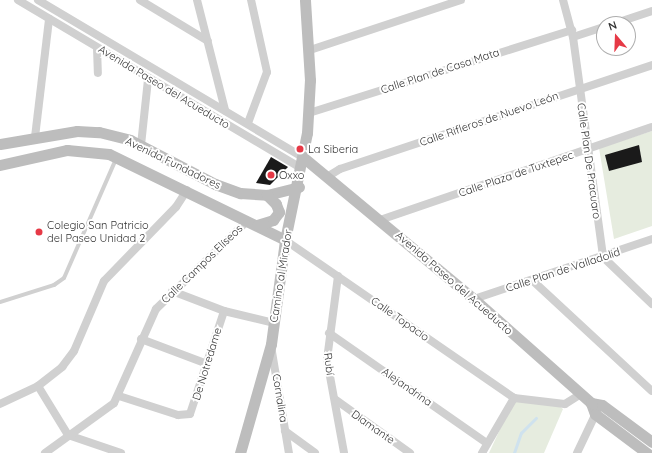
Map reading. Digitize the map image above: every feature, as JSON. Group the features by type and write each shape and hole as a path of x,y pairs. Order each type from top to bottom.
{"main road":[{"name":"Camino al Mirador","path":"240,453 271,344 285,240 299,187 309,113 310,50 305,0"},
{"name":"Avenida Fundadores","path":"0,144 35,137 87,130 114,135 141,145 224,188 267,195 299,187"},
{"name":"Avenida Fundadores","path":"0,165 75,149 117,157 187,190 285,240"},
{"name":"Avenida Paseo del Acueducto","path":"302,163 327,177 474,299 646,453"},
{"path":"252,223 273,220 279,212 276,204 267,195"},
{"name":"Avenida Paseo del Acueducto","path":"596,407 652,442"}],"street":[{"name":"Avenida Paseo del Acueducto","path":"18,0 148,79 302,163"},
{"name":"Avenida Paseo del Acueducto","path":"38,0 248,123 302,163"},
{"path":"140,0 208,41"},
{"path":"197,0 225,110"},
{"path":"248,123 267,72 251,0"},
{"path":"310,50 461,0"},
{"name":"Calle Plan De Pracuaro","path":"563,0 572,33 603,257"},
{"path":"636,16 652,11"},
{"path":"35,137 49,19"},
{"name":"Calle Plan de Casa Mata","path":"309,113 572,33 596,28"},
{"path":"97,48 98,73"},
{"name":"Calle Rifleros de Nuevo León","path":"327,177 340,169 652,64"},
{"path":"141,145 148,79"},
{"path":"204,110 210,100"},
{"name":"Calle Plaza de Tuxtepec","path":"380,220 652,127"},
{"path":"0,404 38,386 70,359 104,281 187,190"},
{"name":"Calle Campos Elíseos","path":"45,453 68,435 104,412 119,396 140,339 156,309 172,291 252,223"},
{"name":"Calle Plan de Valladolid","path":"474,299 603,257 652,239"},
{"name":"Calle Topacio","path":"285,240 514,398"},
{"path":"603,257 652,303"},
{"name":"Rubí","path":"338,276 329,332 327,360 336,400 344,453"},
{"path":"532,280 652,391"},
{"path":"172,291 224,310 274,323"},
{"name":"De Notredame","path":"119,396 187,415 193,410 224,310"},
{"name":"Alejandrina","path":"329,332 485,442"},
{"path":"140,339 207,364"},
{"name":"Cornalina","path":"271,344 289,453"},
{"path":"38,386 68,435 121,453"},
{"path":"482,453 485,442 514,398 565,404 581,394"},
{"name":"Diamante","path":"336,400 410,453"},
{"path":"577,453 596,407"},
{"path":"285,431 316,453"}],"lane":[{"path":"0,302 54,285 64,278 117,157"}],"shaded area":[{"path":"652,131 652,226 614,239 599,148"},
{"path":"515,397 555,403 563,409 544,453 489,453"}],"building":[{"path":"639,145 642,162 609,171 605,155"},
{"name":"Oxxo","path":"271,157 288,167 270,185 256,183"}],"waterway":[{"path":"514,453 521,433 536,418"}],"place":[{"name":"La Siberia","path":"300,149"},
{"name":"Oxxo","path":"271,175"},
{"name":"Colegio San Patricio del Paseo Unidad 2","path":"39,232"}]}
